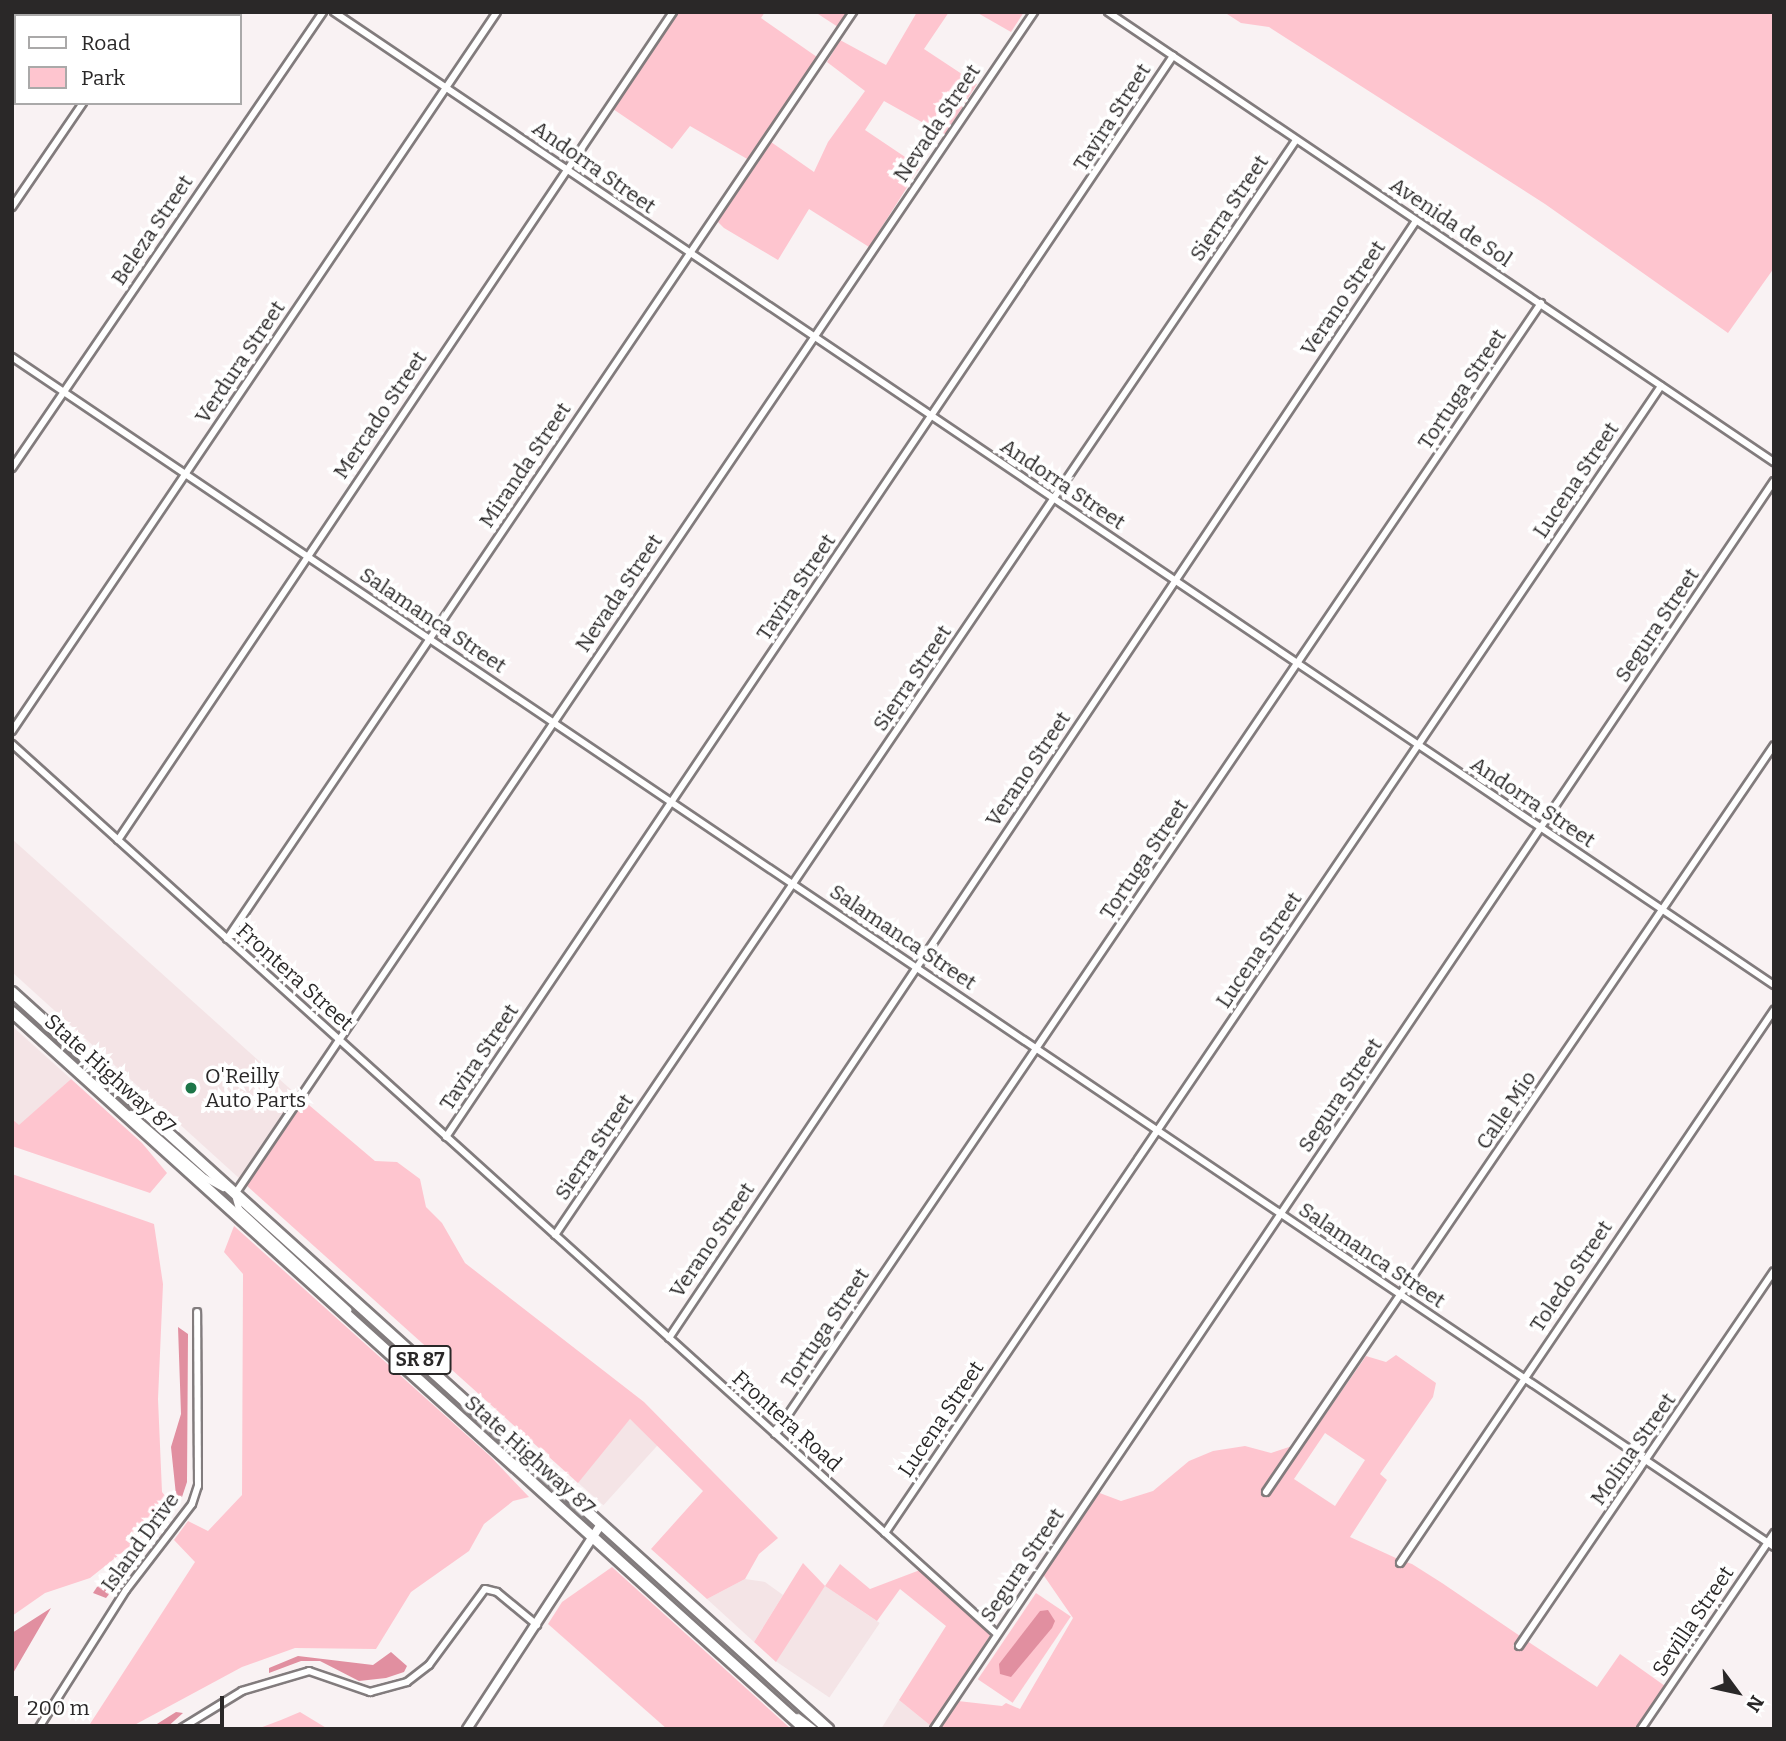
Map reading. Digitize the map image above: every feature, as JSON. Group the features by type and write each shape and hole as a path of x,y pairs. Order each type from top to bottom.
{"highway":[{"name":"SR 87","path":"12,992 828,1729"},
{"name":"State Highway 87","path":"12,1012 805,1729"}],"street":[{"name":"Beleza Street","path":"12,468 323,12"},
{"name":"Andorra Street","path":"334,12 1774,985"},
{"name":"Verdura Street","path":"12,731 496,12"},
{"name":"Mercado Street","path":"118,839 673,12"},
{"name":"Miranda Street","path":"227,939 428,637 853,12"},
{"name":"Nevada Street","path":"235,1194 1034,12"},
{"name":"Avenida de Sol","path":"1108,12 1774,462"},
{"name":"Tavira Street","path":"446,1137 934,417 1173,56"},
{"path":"12,208 82,105"},
{"name":"Sierra Street","path":"555,1235 1055,500 1296,140"},
{"name":"Verano Street","path":"669,1338 1416,221"},
{"name":"Tortuga Street","path":"775,1434 1541,303"},
{"name":"Salamanca Street","path":"12,357 1771,1544"},
{"name":"Lucena Street","path":"885,1533 1159,1132 1661,386"},
{"name":"Segura Street","path":"934,1729 996,1633 1542,830 1774,481"},
{"name":"Frontera Street","path":"12,744 555,1235"},
{"name":"Calle Mio","path":"1266,1492 1402,1297 1774,745"},
{"name":"Toledo Street","path":"1400,1563 1522,1377 1774,1010"},
{"path":"112,1102 142,1121 205,1178 235,1194 239,1209 341,1301 361,1328"},
{"name":"Frontera Road","path":"555,1235 996,1633"},
{"name":"Molina Street","path":"1518,1646 1648,1460 1774,1271"},
{"name":"Island Drive","path":"38,1729 106,1620 192,1504 198,1486 197,1312"},
{"path":"467,1729 601,1524"},
{"name":"Sevilla Street","path":"1641,1729 1771,1544 1774,1533"},
{"path":"180,1729 242,1690 309,1671 370,1692 407,1682 429,1665 485,1589 497,1591 537,1625"},
{"path":"773,1700 814,1729"}],"shaded area":[{"path":"12,839 297,1095 240,1179 12,972"},
{"path":"12,1026 71,1079 19,1126 12,1119"},
{"path":"178,1327 188,1334 187,1482 182,1497 176,1495 171,1447 181,1414"},
{"path":"630,1419 658,1444 603,1505 575,1480"},
{"path":"135,1562 106,1598 93,1593 97,1587"},
{"path":"745,1579 765,1582 783,1595 754,1642 707,1599"},
{"path":"825,1586 880,1623 829,1698 775,1661"},
{"path":"51,1608 37,1632 12,1675 12,1633"},
{"path":"1048,1610 1055,1621 1052,1628 1011,1677 1000,1674 999,1664 1040,1611"},
{"path":"391,1652 407,1666 404,1672 386,1678 359,1681 320,1661 301,1661 269,1673 269,1668 298,1656 373,1665"},
{"path":"899,1700 931,1726 929,1729 881,1729"},
{"path":"176,1712 183,1713 165,1729 149,1729"}],"green space":[{"path":"679,12 765,12 761,18 817,57 749,160 690,126 672,149 613,109"},
{"path":"815,12 848,12 838,27"},
{"path":"917,12 949,12 924,49 977,84 945,135 884,101 865,130 920,167 869,247 809,209 778,260 724,228 717,221 771,142 814,172 828,142 865,91 827,62 840,40 886,65"},
{"path":"976,12 1024,12 1011,32"},
{"path":"1224,12 1774,12 1774,268 1728,333 1545,204 1269,27 1241,23"},
{"path":"71,1079 142,1143 167,1173 150,1193 12,1146 12,1119 19,1125"},
{"path":"303,1100 375,1161 397,1162 420,1179 426,1207 442,1223 465,1263 644,1402 778,1538 759,1554 745,1579 707,1599 651,1549 703,1491 630,1419 578,1483 246,1185"},
{"path":"12,1174 154,1224 163,1284 158,1399 162,1492 170,1502 144,1535 90,1578 45,1593 12,1616"},
{"path":"234,1226 490,1456 529,1497 513,1501 484,1524 469,1551 411,1592 376,1649 295,1648 242,1667 127,1729 88,1727 195,1562 174,1540 188,1521 208,1531 242,1495 243,1274 224,1252"},
{"path":"1396,1355 1436,1383 1433,1397 1380,1474 1387,1480 1350,1537 1398,1559 1395,1564 1401,1568 1406,1562 1412,1564 1442,1583 1520,1636 1513,1646 1520,1651 1527,1641 1597,1687 1620,1654 1665,1686 1636,1729 939,1729 958,1701 1002,1706 1006,1703 1020,1709 1073,1618 1042,1573 1097,1492 1121,1501 1153,1491 1189,1461 1213,1451 1245,1446 1271,1453 1295,1445 1261,1493 1268,1497 1366,1356 1386,1362","holes":["1325,1433 1365,1460 1335,1506 1294,1479"]},
{"path":"803,1563 825,1586 776,1662 754,1642"},
{"path":"840,1564 870,1589 920,1570 991,1634 931,1726 899,1700 946,1626 900,1589 877,1621 825,1586"},
{"path":"612,1567 791,1729 667,1729 548,1624 562,1602"},
{"path":"1036,1593 1071,1616 1013,1703 978,1679"},
{"path":"300,1712 328,1729 257,1729 281,1720"}],"place":[{"name":"O'Reilly Auto Parts","path":"191,1088"}]}
